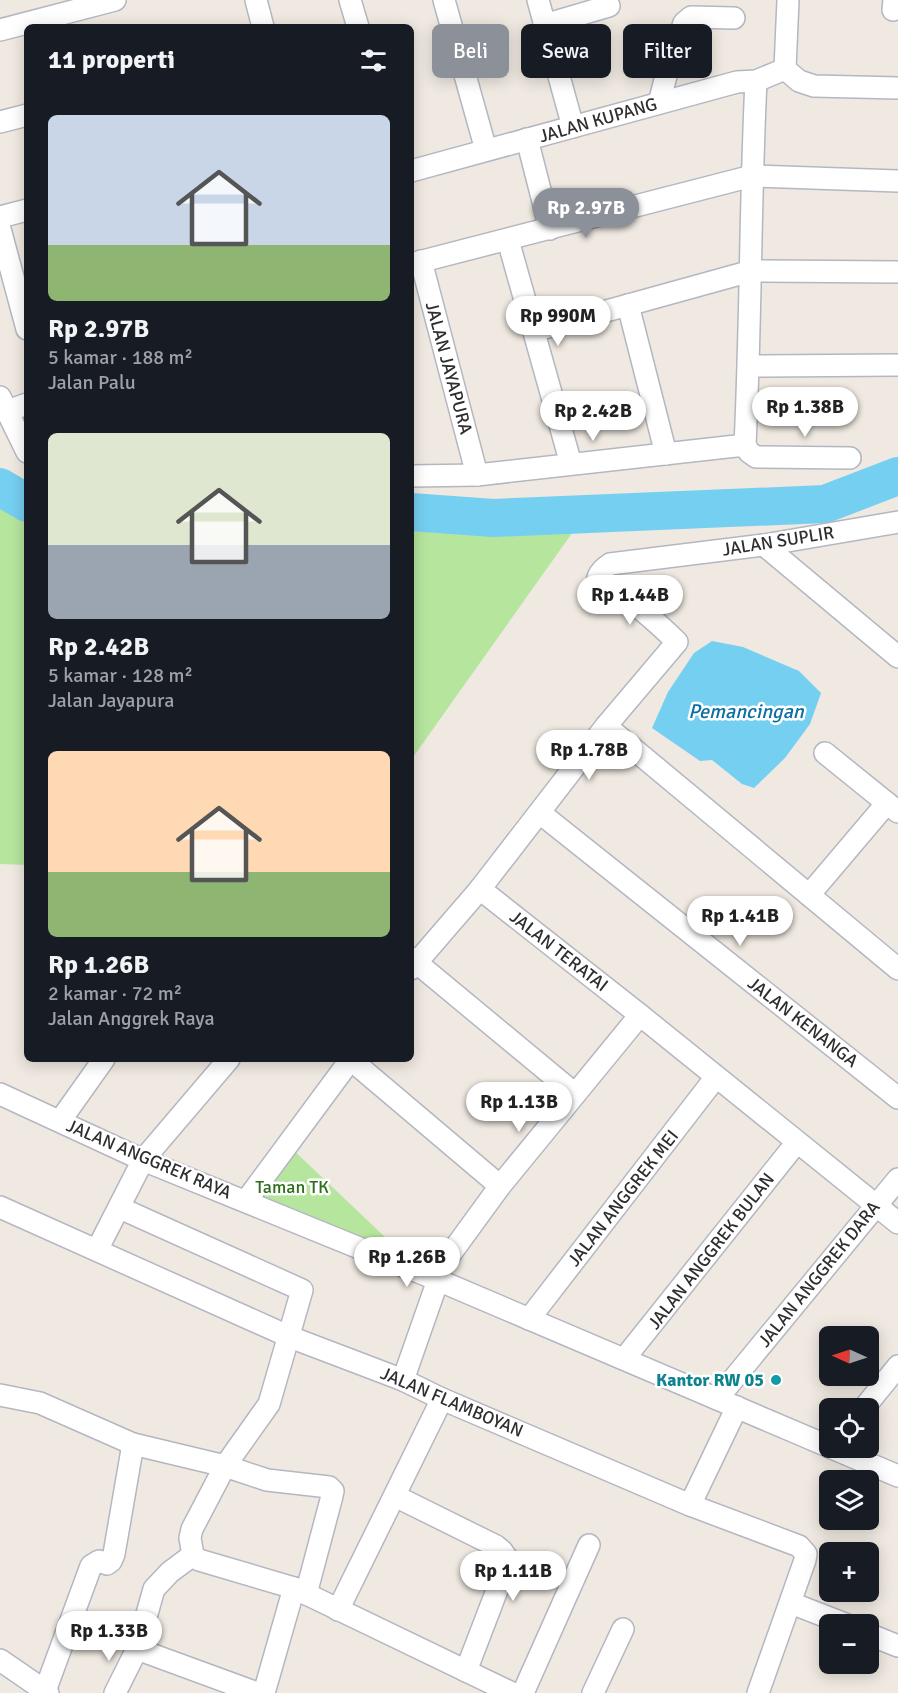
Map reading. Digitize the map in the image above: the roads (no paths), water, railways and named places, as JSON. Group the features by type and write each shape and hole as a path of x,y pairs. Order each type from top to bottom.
{"street":[{"path":"0,30 115,0"},
{"path":"256,0 262,24"},
{"path":"350,0 357,24"},
{"path":"444,0 486,150"},
{"path":"538,0 544,24"},
{"path":"788,0 785,69 799,81 814,86 898,88"},
{"path":"547,24 609,6"},
{"path":"659,103 684,22 691,17 734,18"},
{"name":"JALAN KUPANG","path":"414,170 737,82 756,81 785,69"},
{"path":"559,78 573,127"},
{"path":"756,81 745,445 756,457 850,458"},
{"path":"0,122 24,115"},
{"path":"527,140 550,229"},
{"path":"416,263 752,176 898,181"},
{"path":"0,217 24,211"},
{"path":"2,240 24,306"},
{"path":"508,240 571,464"},
{"name":"JALAN JAYAPURA","path":"416,263 477,475"},
{"path":"534,331 751,272 898,272"},
{"path":"628,305 666,454"},
{"path":"749,366 898,365"},
{"path":"24,404 3,404 24,446"},
{"path":"414,476 477,475 745,445"},
{"name":"JALAN SUPLIR","path":"606,726 674,646 602,594 598,588 600,570 610,564 764,545 898,522"},
{"path":"764,545 898,656"},
{"path":"414,962 480,889 606,726 898,969"},
{"path":"809,895 892,808 825,753"},
{"name":"JALAN KENANGA","path":"540,813 898,1098"},
{"name":"JALAN TERATAI","path":"480,889 898,1224"},
{"path":"414,964 575,1094"},
{"path":"403,1380 436,1279 500,1186 640,1015"},
{"path":"60,1121 102,1062"},
{"path":"97,1250 143,1160 226,1062"},
{"path":"246,1201 348,1062"},
{"path":"354,1062 500,1186"},
{"name":"JALAN ANGGREK MEI","path":"529,1319 716,1077"},
{"name":"JALAN ANGGREK RAYA","path":"0,1094 143,1160 436,1279 819,1442"},
{"name":"JALAN ANGGREK BULAN","path":"624,1359 797,1142"},
{"name":"JALAN ANGGREK DARA","path":"717,1399 898,1179"},
{"name":"JALAN FLAMBOYAN","path":"0,1208 290,1337 403,1380 442,1399 690,1505 799,1546 806,1554 791,1603"},
{"path":"120,1208 302,1290 269,1404 225,1466 192,1529 190,1538 193,1555 199,1560 300,1591 512,1693"},
{"path":"872,1398 898,1366"},
{"path":"0,1395 40,1403 133,1444 225,1466 267,1480 329,1487 333,1491 264,1693"},
{"path":"338,1610 442,1399"},
{"path":"690,1505 737,1407"},
{"path":"0,1660 46,1692 91,1566 99,1561 106,1564 111,1561 114,1554 133,1444"},
{"name":"JALAN ANGGREK RAYA","path":"857,1458 898,1476"},
{"path":"395,1496 487,1541 502,1551 507,1558 507,1564 466,1671"},
{"path":"523,1693 589,1545"},
{"path":"115,1693 137,1649 154,1589 170,1572 193,1555"},
{"path":"758,1693 791,1603 819,1614"},
{"path":"593,1693 623,1629"},
{"path":"879,1638 898,1646"},
{"path":"137,1649 258,1693"}],"water":[{"name":"Pemancingan","path":"712,641 743,647 799,671 821,693 810,724 785,758 754,788 742,784 712,760 700,761 652,728 668,692 694,653"}],"waterway":[{"path":"414,512 493,518 825,504 898,476"},
{"path":"0,487 24,501"}],"place":[{"name":"Kantor RW 05","path":"776,1380"}],"park label":[{"name":"Taman TK","path":"292,1187"}]}
